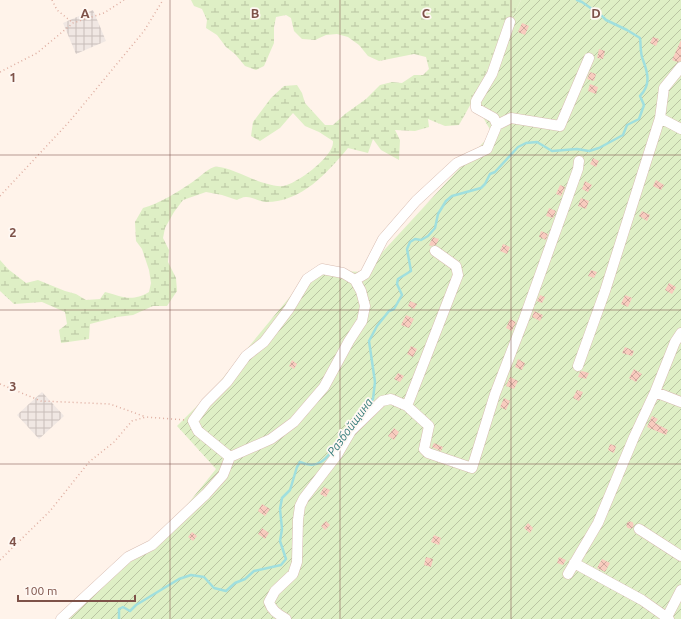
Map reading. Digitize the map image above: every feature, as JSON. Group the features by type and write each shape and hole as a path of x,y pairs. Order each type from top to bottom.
{"street":[{"path":"497,125 494,118 476,108 476,100 492,74 510,22"},
{"path":"355,280 365,274 383,239 416,201 457,164 486,149 497,125 511,118 560,126 589,58"},
{"path":"578,366 605,290 660,118 664,88 681,67"},
{"path":"660,118 681,129"},
{"path":"286,619 276,614 271,608 269,602 275,591 293,574 298,562 298,520 300,506 304,498 337,455 351,431 382,401 391,399 407,406 430,426 424,449 428,453 472,468 495,394 578,170 579,160"},
{"path":"407,406 458,275 456,266 435,251"},
{"path":"61,619 128,557 152,544 206,494 223,475 230,457 271,439 294,422 324,387 362,321 366,306 361,291 355,280 343,273 322,269 307,279 289,309 264,342 246,356 228,382 206,403 193,421 198,431 230,457"},
{"path":"568,574 598,523 634,437 678,344 681,333"},
{"path":"655,392 681,402"},
{"path":"639,529 681,556"},
{"path":"574,563 642,600 667,619 681,590"}],"path":[{"path":"52,0 57,10 73,23"},
{"path":"0,72 37,54 73,23 104,13 124,0"},
{"path":"0,196 69,122 144,31 162,0"},
{"path":"0,384 41,401 110,404 146,417 193,421"},
{"path":"0,560 50,511 89,462 114,442 132,421 146,417"}],"shaded area":[{"path":"93,10 106,41 76,54 63,23"},
{"path":"42,392 64,416 39,439 17,415"}],"green space":[{"path":"191,0 521,0 473,100 459,125 445,126 428,119 429,127 415,131 395,130 400,140 399,160 381,150 373,139 368,153 348,148 313,184 302,192 279,201 263,202 248,197 243,197 237,200 206,192 183,200 165,228 163,238 169,250 168,262 176,278 177,291 167,306 153,306 133,315 117,317 90,324 89,339 61,343 59,330 67,324 65,312 42,302 14,304 0,291 0,260 8,269 26,283 38,280 76,294 86,300 100,299 105,292 127,298 143,295 149,292 151,283 149,270 142,249 136,241 135,222 143,208 174,194 214,167 226,168 262,183 281,186 289,184 305,175 328,154 332,147 333,141 319,132 305,126 293,113 280,128 260,141 251,136 253,122 271,98 284,86 297,85 302,93 305,103 325,125 333,125 345,114 366,99 380,85 392,82 402,83 414,75 423,75 429,69 426,57 414,54 379,61 368,56 359,45 348,37 337,34 326,35 315,40 302,39 294,31 291,18 286,15 276,17 274,27 274,43 264,66 256,70 245,66 235,54 226,47 217,35 206,28 207,20 202,9 194,6"},
{"path":"521,0 681,0 681,619 62,619 166,531 216,469 177,426 213,390 312,270 364,272 492,133 473,100"}],"building":[{"path":"522,23 529,26 525,35 518,32"},
{"path":"653,37 659,39 656,46 650,43"},
{"path":"681,40 681,61 677,62 672,60"},
{"path":"599,49 605,51 603,59 597,58"},
{"path":"590,72 596,74 594,81 587,79"},
{"path":"590,84 598,87 596,94 588,91"},
{"path":"593,158 599,161 596,167 590,164"},
{"path":"656,180 664,185 661,190 653,186"},
{"path":"585,181 592,185 588,192 582,189"},
{"path":"560,185 565,187 561,196 556,194"},
{"path":"581,198 589,201 586,209 578,206"},
{"path":"549,208 556,211 553,218 546,216"},
{"path":"642,211 650,215 647,221 639,216"},
{"path":"541,231 548,234 546,240 539,237"},
{"path":"433,237 439,239 436,245 431,246 429,245"},
{"path":"503,244 510,247 507,254 500,251"},
{"path":"591,270 597,272 594,278 588,276"},
{"path":"669,283 676,287 672,294 665,290"},
{"path":"540,295 545,297 542,303 537,301"},
{"path":"625,295 632,298 628,307 621,304"},
{"path":"410,301 417,304 414,309 408,306"},
{"path":"534,311 543,315 540,321 532,317"},
{"path":"406,315 414,319 409,328 401,325"},
{"path":"510,319 516,322 512,331 506,328"},
{"path":"411,346 417,349 413,357 407,354"},
{"path":"625,347 634,351 632,356 622,353"},
{"path":"518,359 525,363 522,370 515,367"},
{"path":"292,360 297,364 294,369 289,366"},
{"path":"634,369 642,374 636,382 629,378"},
{"path":"582,371 589,373 586,379 578,377"},
{"path":"398,373 404,376 400,382 394,379"},
{"path":"510,377 518,381 514,389 506,386"},
{"path":"577,390 583,392 579,401 573,398"},
{"path":"504,398 510,401 506,410 500,407"},
{"path":"652,416 658,419 655,423 668,430 666,435 647,427"},
{"path":"394,428 399,432 394,440 388,436"},
{"path":"434,443 443,447 441,451 432,447"},
{"path":"610,444 616,446 614,453 608,450"},
{"path":"324,487 330,490 326,497 320,494"},
{"path":"262,504 270,509 265,516 258,511"},
{"path":"326,521 330,525 325,530 321,526"},
{"path":"630,521 633,522 633,528 630,529 627,528 626,525 627,522"},
{"path":"528,523 533,528 530,533 524,528"},
{"path":"262,528 269,533 265,539 258,534"},
{"path":"192,532 197,536 193,541 188,537"},
{"path":"434,535 441,538 439,545 431,542"},
{"path":"426,557 433,559 431,567 424,565"},
{"path":"559,557 566,560 563,565 557,563"},
{"path":"602,559 610,563 605,572 597,568"}],"waterway":[{"name":"Разбойщина","path":"353,423 360,412 373,399 375,382 369,341 377,326 389,311 394,309 402,295 397,284 398,279 411,271 407,249 410,242 415,239 421,240 428,236 435,228 438,214 446,201 452,196 481,188 485,184 490,174 495,172 518,147 526,143 537,142 552,151 577,149 589,151 599,148 623,135 627,125 639,119 644,105 640,96 646,88 648,79 641,55 640,38 606,20 577,0"},
{"name":"Разбойщина","path":"119,619 119,609 123,607 130,611 136,605 179,579 191,575 204,577 214,588 226,591 235,583 245,579 254,571 281,565 286,559 280,541 282,529 280,509 282,498 290,490 300,462 313,465 318,464 327,458 338,443"}]}
